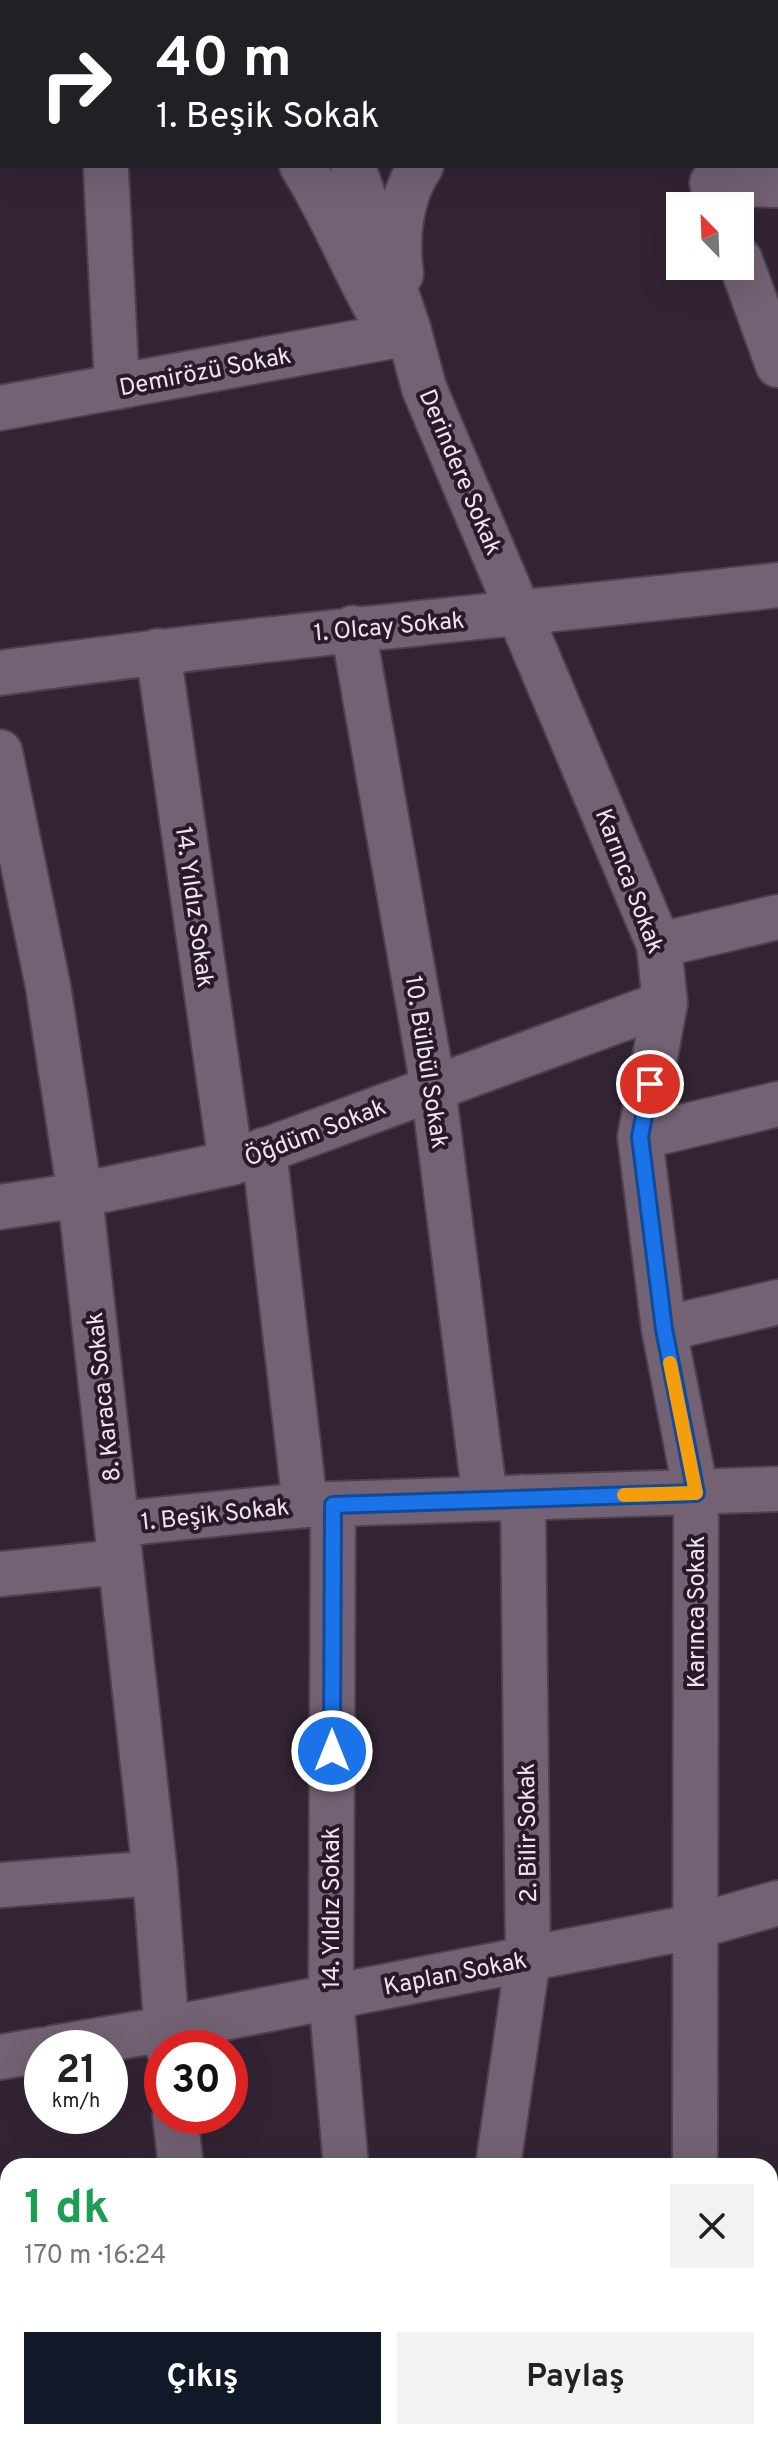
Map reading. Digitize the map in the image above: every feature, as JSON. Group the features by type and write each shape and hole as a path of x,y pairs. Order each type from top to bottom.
{"street":[{"path":"280,168 342,242"},
{"path":"303,168 366,291 401,332"},
{"path":"354,168 401,332"},
{"path":"401,332 397,247 409,184 420,168"},
{"path":"106,171 117,387"},
{"path":"730,192 778,185"},
{"path":"747,280 778,365"},
{"name":"Demirözü Sokak","path":"0,408 401,332"},
{"name":"Derindere Sokak","path":"401,332 520,613"},
{"name":"1. Olcay Sokak","path":"0,673 353,628 778,585"},
{"name":"Karınca Sokak","path":"520,613 659,945 665,1003 640,1137 664,1329 696,1493 695,2158"},
{"name":"10. Bülbül Sokak","path":"353,628 504,1498"},
{"name":"14. Yıldız Sokak","path":"158,651 248,1157 319,1505 331,1997 345,2158"},
{"name":"8. Karaca Sokak","path":"0,752 10,844 48,986 80,1195 155,1873 166,2030"},
{"path":"659,945 778,917"},
{"name":"Öğdüm Sokak","path":"0,1207 80,1195 248,1157 665,1003"},
{"path":"640,1137 778,1104"},
{"path":"664,1329 778,1302"},
{"name":"1. Beşik Sokak","path":"0,1574 119,1543 319,1505 778,1489"},
{"name":"2. Bilir Sokak","path":"499,2158 528,1958 504,1498"},
{"path":"0,1885 155,1873"},
{"name":"Kaplan Sokak","path":"199,2030 331,1997 697,1926 778,1903"},
{"path":"0,2057 24,2053"},
{"path":"177,2134 180,2158"}],"slow traffic":[{"path":"624,1495 696,1493 670,1363"}],"route":[{"path":"332,1751 333,1505 696,1493 664,1329 640,1137 650,1084"}]}
